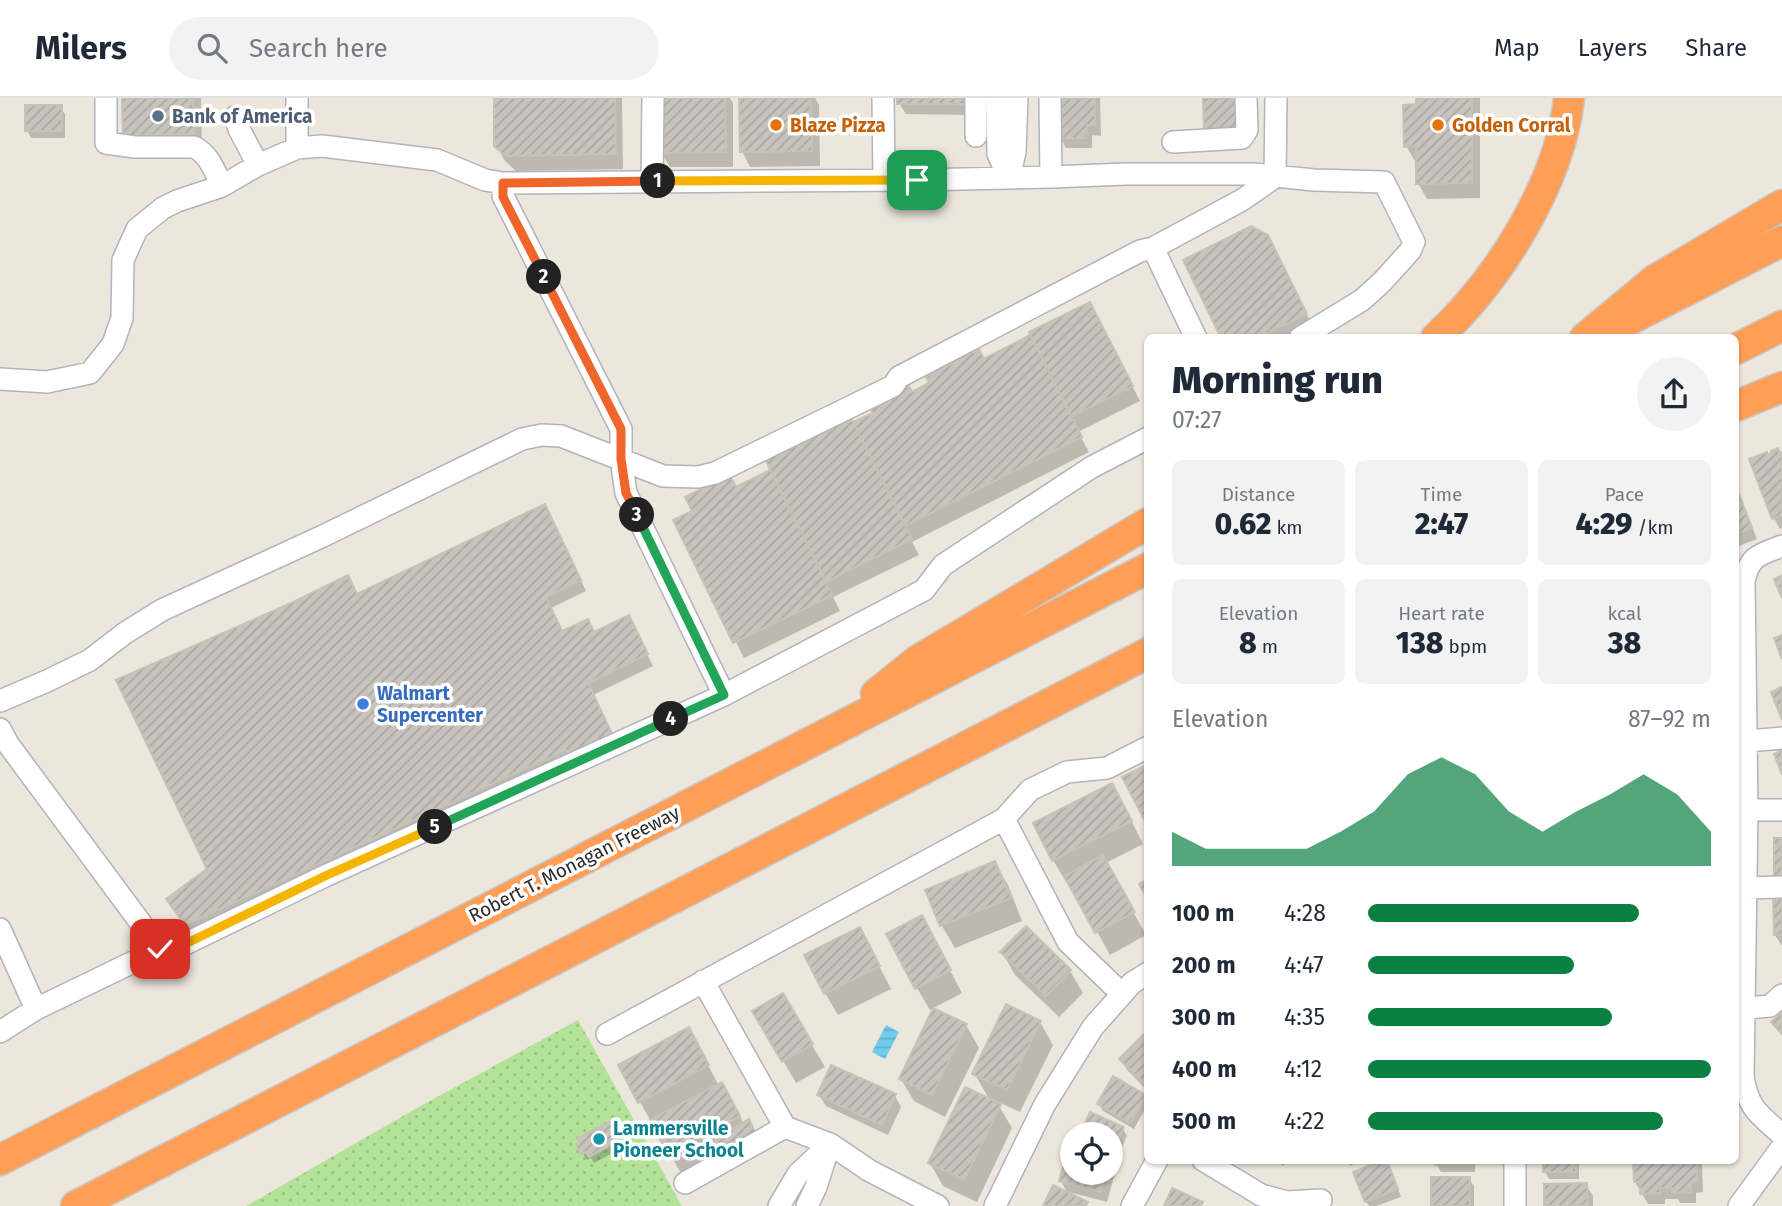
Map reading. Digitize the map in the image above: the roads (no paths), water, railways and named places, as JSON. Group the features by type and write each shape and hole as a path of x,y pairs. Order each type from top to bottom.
{"highway":[{"path":"1440,334 1474,298 1528,219 1562,135 1569,98"},
{"path":"1590,334 1655,280 1782,205"},
{"path":"1602,334 1782,241"},
{"path":"1739,348 1782,326"},
{"path":"1739,405 1782,387"},
{"path":"828,732 917,661 1144,525"},
{"name":"Robert T. Monagan Freeway","path":"0,1160 1144,570"},
{"path":"76,1206 1144,655"}],"street":[{"path":"106,98 106,143 135,147 194,147 207,156 222,186"},
{"path":"297,98 297,148"},
{"path":"652,181 653,98"},
{"path":"883,98 884,179"},
{"path":"976,98 976,136"},
{"path":"997,98 998,154 1009,177"},
{"path":"1009,177 1015,152 1017,98"},
{"path":"1050,98 1051,177"},
{"path":"1173,142 1242,138 1247,130 1246,98"},
{"path":"1275,177 1276,98"},
{"path":"235,117 258,164"},
{"path":"0,379 47,382 90,373 113,344 122,318 123,260 137,229 163,208 222,186 258,164 297,148 322,146 437,160 485,180 503,183 1125,174 1255,174 1384,182 1415,242 1382,282 1362,300 1307,334"},
{"path":"0,701 90,660 125,633 162,610 323,536 522,439 542,435 561,436 663,476 698,477 715,473 893,386 899,377 911,370 1140,251 1153,248 1242,200 1275,177"},
{"path":"503,183 503,197 621,429 621,459 626,493 724,695"},
{"path":"1153,248 1194,334"},
{"path":"0,1032 36,1009 160,949 181,946 325,876 724,695 924,590 943,565 1092,467 1144,440"},
{"path":"1782,546 1760,555 1748,564 1744,581 1741,742 1747,810 1740,1009 1743,1076 1741,1101 1751,1105 1782,1135"},
{"path":"0,729 8,744 160,949"},
{"path":"1741,742 1782,738"},
{"path":"607,1034 1004,819 1030,790 1066,772 1107,768 1144,749"},
{"path":"1747,810 1782,810"},
{"path":"1004,819 1068,942 1122,993"},
{"path":"1743,879 1782,887"},
{"path":"0,929 36,1009"},
{"path":"995,1206 1045,1104 1093,1027 1122,993 1144,976"},
{"path":"704,981 785,1127 830,1144 870,1171 938,1206"},
{"path":"1740,1009 1770,1006 1782,995"},
{"path":"685,1182 785,1127"},
{"path":"779,1206 798,1174 830,1144"},
{"path":"807,1206 830,1144"},
{"path":"1739,1206 1782,1147"},
{"path":"1132,1206 1155,1164"},
{"path":"1210,1164 1261,1195 1287,1202 1321,1200"},
{"path":"1515,1164 1515,1206"}],"water":[{"path":"886,1025 899,1032 885,1059 872,1052"}],"place":[{"name":"Bank of America","path":"158,116"},
{"name":"Blaze Pizza","path":"776,125"},
{"name":"Golden Corral","path":"1438,125"},
{"name":"Walmart Supercenter","path":"363,704"},
{"name":"Lammersville Pioneer School","path":"599,1139"}]}
